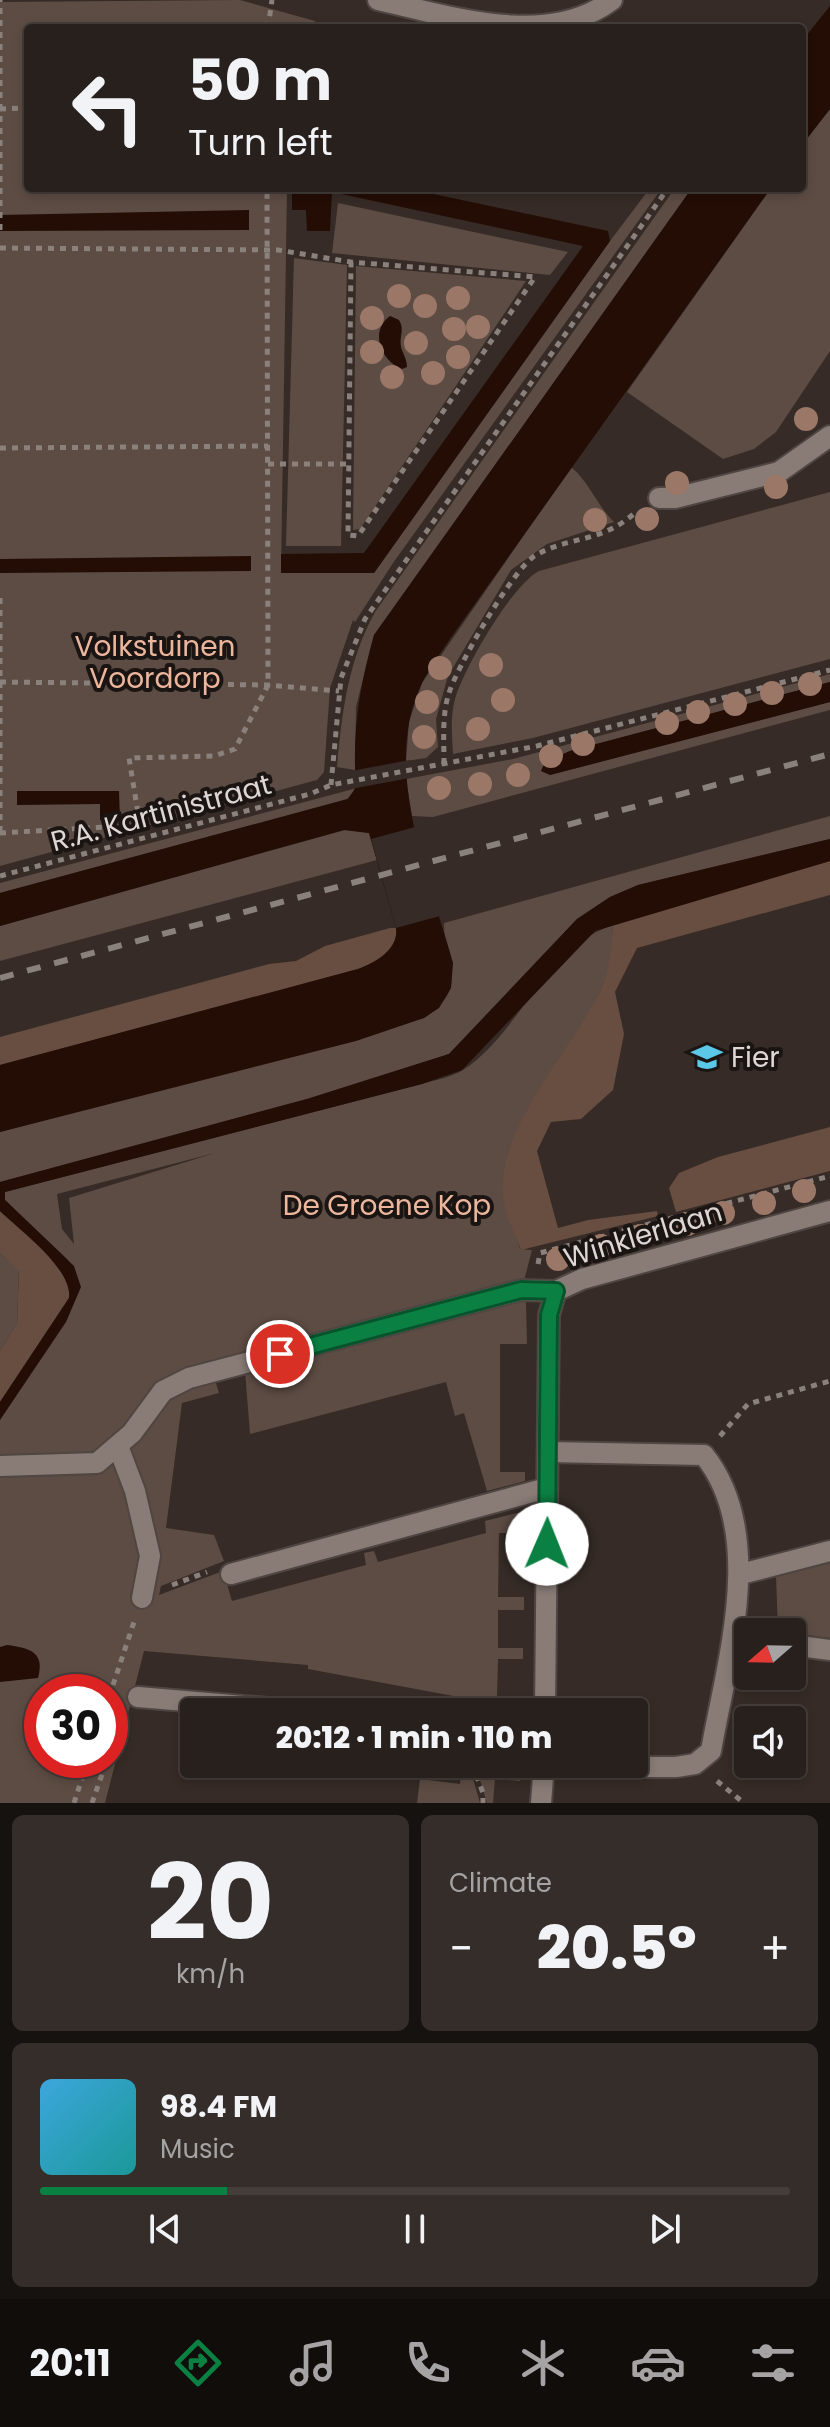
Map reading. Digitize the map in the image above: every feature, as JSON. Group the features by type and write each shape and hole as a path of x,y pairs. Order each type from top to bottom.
{"street":[{"path":"378,0 457,18 519,24"},
{"path":"552,24 581,19 612,0"},
{"path":"659,498 675,498 779,472 830,436"},
{"name":"Winklerlaan","path":"545,1698 549,1315 556,1291 582,1279 830,1211"},
{"path":"0,1466 97,1463 118,1446 163,1391 189,1378 521,1290 556,1291"},
{"path":"118,1446 135,1491 150,1556 142,1598"},
{"path":"548,1452 704,1455 719,1474 741,1574 740,1618"},
{"path":"231,1574 547,1488"},
{"path":"741,1574 830,1551"},
{"path":"806,1647 830,1650"},
{"path":"648,1764 695,1764 711,1751 734,1661"},
{"path":"138,1697 180,1701"},
{"path":"541,1803 542,1778"}],"path":[{"path":"0,0 0,230"},
{"path":"269,24 272,0"},
{"path":"0,109 24,108"},
{"path":"0,598 0,834 122,826 138,813 129,758 214,756 235,749 268,685 267,192"},
{"path":"331,785 339,691 347,657 384,588 665,192"},
{"path":"0,248 267,250 309,253 351,262 535,277 358,536 348,535 351,262"},
{"path":"0,448 268,446"},
{"path":"268,464 349,464"},
{"path":"444,764 444,721 449,693 510,581 536,556 607,534 659,498"},
{"name":"R.A. Kartinistraat","path":"0,876 349,780 537,746 830,670"},
{"path":"1,682 268,685 339,691"},
{"path":"532,1290 540,1253 830,1176"},
{"path":"704,1455 748,1404 830,1381"},
{"path":"116,1674 142,1598 195,1575 222,1569 231,1574"},
{"path":"695,1764 744,1803"},
{"path":"74,1803 82,1778"},
{"path":"92,1803 101,1778"},
{"path":"476,1778 483,1803"}],"green space":[{"name":"Volkstuinen Voordorp","path":"240,0 315,21 315,24 24,24 24,192 287,192 281,572 374,573 610,241 647,192 659,192 393,563 355,622 353,620 330,688 324,772 317,780 0,866 0,2"},
{"path":"830,109 830,351 776,432 754,449 723,459 627,392 768,192 806,192 806,140"},
{"path":"672,192 689,192 374,635 356,707 355,770 337,767 352,668 375,612"},
{"path":"338,203 568,252 550,275 332,253"},
{"path":"294,258 347,265 341,546 286,546"},
{"path":"356,266 526,281 360,529 353,530"},
{"path":"571,467 614,522 547,544 511,570 448,676 436,719 438,747 426,758 406,761 409,722 422,683"},
{"path":"830,492 830,659 533,738 453,754 453,706 460,685 502,610 539,571"},
{"path":"830,674 830,682 570,751 545,762 550,775 830,702 830,710 433,817 412,816 406,779 513,759"},
{"path":"357,788 347,799 0,893 0,883"},
{"path":"830,816 830,839 638,885 610,897 577,919 449,1054 307,1099 0,1182 0,1132 424,1018 447,996 451,985 444,923"},
{"path":"345,830 369,833 377,860 0,961 0,926"},
{"name":"De Groene Kop","path":"613,925 611,957 600,991 535,1097 509,1153 504,1184 507,1208 520,1249 532,1250 524,1281 156,1386 125,1427 130,1449 167,1398 215,1380 219,1393 182,1403 166,1528 214,1535 224,1561 161,1586 159,1595 223,1571 232,1601 366,1565 364,1553 374,1551 378,1562 486,1533 485,1521 525,1511 524,1533 499,1533 498,1597 524,1597 524,1610 498,1610 498,1648 523,1648 523,1659 498,1659 497,1696 464,1698 308,1669 308,1665 144,1651 128,1713 128,1674 24,1674 24,1778 111,1778 105,1803 0,1803 0,1410 74,1301 67,1259 5,1200 5,1192 454,1075 483,1054 501,1035 569,951","holes":["215,1153 69,1198 74,1244 62,1229 57,1194"]},
{"path":"0,1253 19,1270 17,1323 0,1351"},
{"path":"522,1298 526,1303 527,1344 500,1344 500,1472 525,1472 525,1481 487,1491 464,1413 455,1416 446,1382 250,1434 245,1371"},
{"path":"830,1563 830,1638 806,1635 806,1618 778,1618 776,1577"},
{"path":"461,1778 473,1778 480,1803 417,1803 420,1779 460,1784"},
{"path":"479,1778 520,1778 520,1781 495,1779 493,1803 487,1803"}],"shaded area":[{"path":"830,6 830,109 806,140 806,36"},
{"path":"292,192 332,192 330,231 307,231 306,210 292,210"},
{"path":"332,192 424,192 608,231 610,241 374,573 281,573 281,554 364,553 583,246"},
{"path":"689,192 768,192 440,653 422,683 410,716 406,751 408,788 422,861 453,963 451,988 439,1008 424,1018 356,1041 0,1132 0,1065 358,969 372,963 390,948 396,928 369,833 344,830 0,926 0,893 348,799 356,787 358,711 374,635"},
{"path":"249,210 249,230 0,231 0,215"},
{"path":"390,316 399,320 402,327 401,347 407,367 402,369 388,359 380,345 380,329"},
{"path":"251,556 251,571 0,573 0,559"},
{"path":"830,682 830,702 550,775 541,771 545,762 570,751"},
{"path":"17,791 119,791 120,820 100,820 100,804 17,805"},
{"path":"830,839 830,861 595,931 462,1070 422,1084 5,1192 5,1200 74,1266 81,1287 66,1322 0,1420 0,1402 69,1298 63,1275 54,1263 0,1211 0,1182 307,1099 449,1054 577,919 610,897 638,885"},
{"path":"830,861 830,895 637,948 615,992 624,1034 613,1090 581,1119 551,1122 537,1151 558,1228 588,1220 657,1211 658,1216 521,1250 504,1203 503,1175 510,1148 521,1120 600,991 608,967 613,925"},
{"path":"396,928 396,936 390,948 372,963 358,969 0,1065 0,1037 269,964 296,961 325,946"},
{"path":"830,1127 830,1171 676,1212 669,1188 679,1173 718,1157"},
{"path":"0,1211 54,1263 63,1275 69,1298 0,1402 0,1351 17,1323 19,1271 0,1253"},
{"path":"7,1645 34,1653 39,1662 39,1674 24,1674 24,1679 0,1682 0,1647"}],"pier":[{"path":"410,760 410,778 351,789 351,771"},
{"path":"415,827 440,916 396,928 371,839"}],"railway":[{"path":"0,978 830,754"}],"place":[{"name":"Fier","path":"707,1057"}],"route":[{"path":"280,1354 521,1290 556,1291 549,1315 547,1544"}]}
